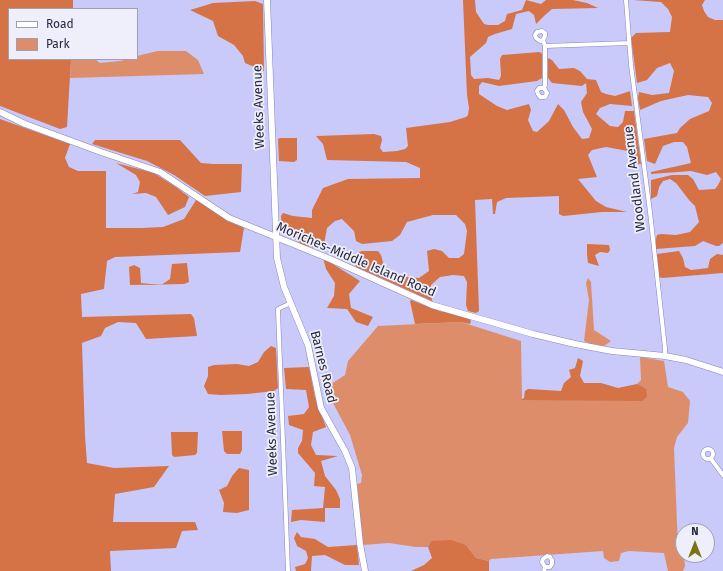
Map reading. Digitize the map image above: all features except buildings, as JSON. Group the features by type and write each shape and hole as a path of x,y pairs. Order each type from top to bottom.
{"main road":[{"name":"Weeks Avenue","path":"267,0 275,237"},
{"name":"Moriches-Middle Island Road","path":"0,112 25,124 160,172 229,218 330,259 439,308 533,334 589,347 612,351 665,356 686,360 723,372"},
{"name":"Barnes Road","path":"275,237 278,267 308,345 321,408 345,451 352,468 360,544 365,571"}],"street":[{"name":"Woodland Avenue","path":"626,0 629,43 662,314 665,356"},
{"path":"543,40 545,46 544,88"},
{"path":"545,46 629,43"},
{"name":"Weeks Avenue","path":"288,571 278,309 291,303"},
{"path":"711,459 723,475"}],"green space":[{"path":"158,51 186,51 198,60 204,74 70,78 71,60 96,60 100,63 138,60 138,56"},
{"path":"588,278 591,282 594,330 611,341 604,346 591,344 584,341 589,300 586,283"},
{"path":"461,322 521,341 522,400 642,400 637,384 641,380 640,357 664,361 668,387 683,392 690,401 688,423 677,437 674,448 677,523 675,523 675,563 685,563 683,571 668,571 664,553 629,551 621,553 619,561 610,562 604,558 603,551 491,559 489,561 476,558 466,545 431,541 428,547 416,547 389,543 363,545 357,484 361,483 362,475 350,435 325,388 345,375 348,361 378,326"}],"shaded area":[{"path":"0,0 73,0 73,8 8,8 8,60 71,60 67,127 60,129 0,106"},
{"path":"463,0 475,0 476,12 484,24 488,25 498,25 505,21 507,14 522,10 526,0 541,4 546,0 573,0 587,3 598,8 552,9 536,24 534,15 529,11 516,14 512,29 488,37 486,43 470,57 471,75 474,79 488,78 499,80 501,76 500,59 502,55 540,52 542,54 542,78 537,81 499,86 482,82 479,86 479,94 497,106 507,110 529,104 531,110 528,120 533,131 537,132 549,121 558,104 564,110 573,127 582,139 589,138 592,129 583,112 581,102 587,93 586,83 582,86 552,83 548,78 548,58 552,60 559,69 574,68 580,71 587,79 596,80 601,92 615,96 630,91 632,106 610,104 600,108 596,114 610,126 618,127 623,122 625,111 634,111 641,164 634,164 630,161 628,151 606,147 592,150 588,155 597,177 578,179 596,201 606,207 627,212 602,212 563,216 559,214 559,196 506,198 497,202 495,214 493,214 492,199 475,200 479,311 476,313 468,311 466,305 467,282 464,276 453,275 440,277 431,285 432,301 356,267 355,264 357,253 362,251 378,251 381,255 384,266 393,273 407,277 419,278 429,271 427,251 434,249 442,251 449,258 459,258 464,254 467,231 465,224 456,215 433,215 407,222 400,235 392,241 362,244 356,241 354,231 342,219 335,221 327,228 323,250 303,245 282,230 281,216 283,213 293,216 312,218 312,210 323,188 348,179 420,178 420,168 406,162 327,160 323,144 316,136 374,134 381,136 382,140 380,148 383,152 397,151 405,149 408,146 406,128 450,122 466,117 468,115 469,108 467,95"},
{"path":"633,0 705,0 702,5 708,17 715,20 723,20 723,243 719,246 703,241 695,246 656,249 657,235 676,235 690,232 699,222 695,206 676,183 670,179 663,181 659,187 657,196 651,199 651,180 672,175 688,175 693,179 699,190 715,189 721,179 716,172 707,175 691,171 651,174 651,172 691,163 687,147 683,142 674,142 663,146 655,164 647,161 644,139 677,133 680,128 690,119 709,111 712,103 708,97 688,95 661,101 640,110 638,98 639,92 652,95 669,93 674,71 670,63 657,68 647,80 637,83 631,38 636,33 670,32 672,17 668,9 661,2"},
{"path":"255,1 263,4 264,71 245,63 243,56 234,45 218,36 213,21 190,10 213,3"},
{"path":"0,119 70,144 65,158 69,167 78,171 106,171 106,228 163,227 184,219 196,200 244,228 240,252 115,257 107,261 104,289 81,294 82,317 191,314 194,318 197,336 146,339 136,323 118,322 105,328 101,336 82,343 87,463 114,468 169,466 154,487 115,494 113,522 195,522 198,530 182,531 176,548 110,551 111,571 0,571"},
{"path":"297,138 297,160 294,162 279,161 278,139"},
{"path":"95,140 180,140 201,163 242,164 241,192 205,196 174,175 147,161 92,144"},
{"path":"116,163 154,173 176,187 189,197 185,207 168,215 156,197 146,193 132,194 138,192 140,182 136,175"},
{"path":"587,244 609,245 610,250 608,253 600,252 595,255 599,266 588,263"},
{"path":"679,251 683,258 685,267 691,270 708,268 710,259 717,254 723,255 723,273 659,277 657,254"},
{"path":"323,258 360,281 349,294 351,308 373,317 368,326 356,322 347,309 327,308 334,296 335,283 326,269"},
{"path":"187,263 189,282 184,284 162,284 170,279 172,264"},
{"path":"134,265 140,268 141,283 156,285 130,285 129,267"},
{"path":"411,300 440,311 468,317 471,321 470,324 461,322 415,324"},
{"path":"271,346 276,348 278,388 274,391 247,394 208,394 204,386 208,376 208,367 214,365 237,364 249,366 258,362 264,352"},
{"path":"578,358 583,361 580,376 584,383 601,383 618,388 637,384 646,389 647,397 642,401 521,400 524,398 525,391 528,389 561,391 564,383 571,377 569,370 575,368"},
{"path":"309,367 315,397 326,427 313,432 311,445 316,455 338,456 321,461 325,476 336,490 340,499 340,508 325,508 325,522 301,520 291,522 292,510 323,508 325,487 314,486 315,473 298,453 298,448 302,441 303,430 289,425 288,416 304,414 309,407 306,390 286,389 284,368"},
{"path":"222,431 242,431 242,450 240,454 227,454 224,451"},
{"path":"171,432 198,432 197,453 195,455 174,457 172,455"},
{"path":"239,468 249,470 249,510 237,513 223,512 224,503 219,490 227,486 232,476"},
{"path":"297,532 301,537 315,539 328,547 357,545 359,565 345,565 325,555 312,556 311,571 296,571 295,567 305,564 308,558 306,551 297,546 294,538"},
{"path":"451,540 466,545 476,558 489,561 489,571 411,571 424,565 432,558 428,547 431,541"}]}
